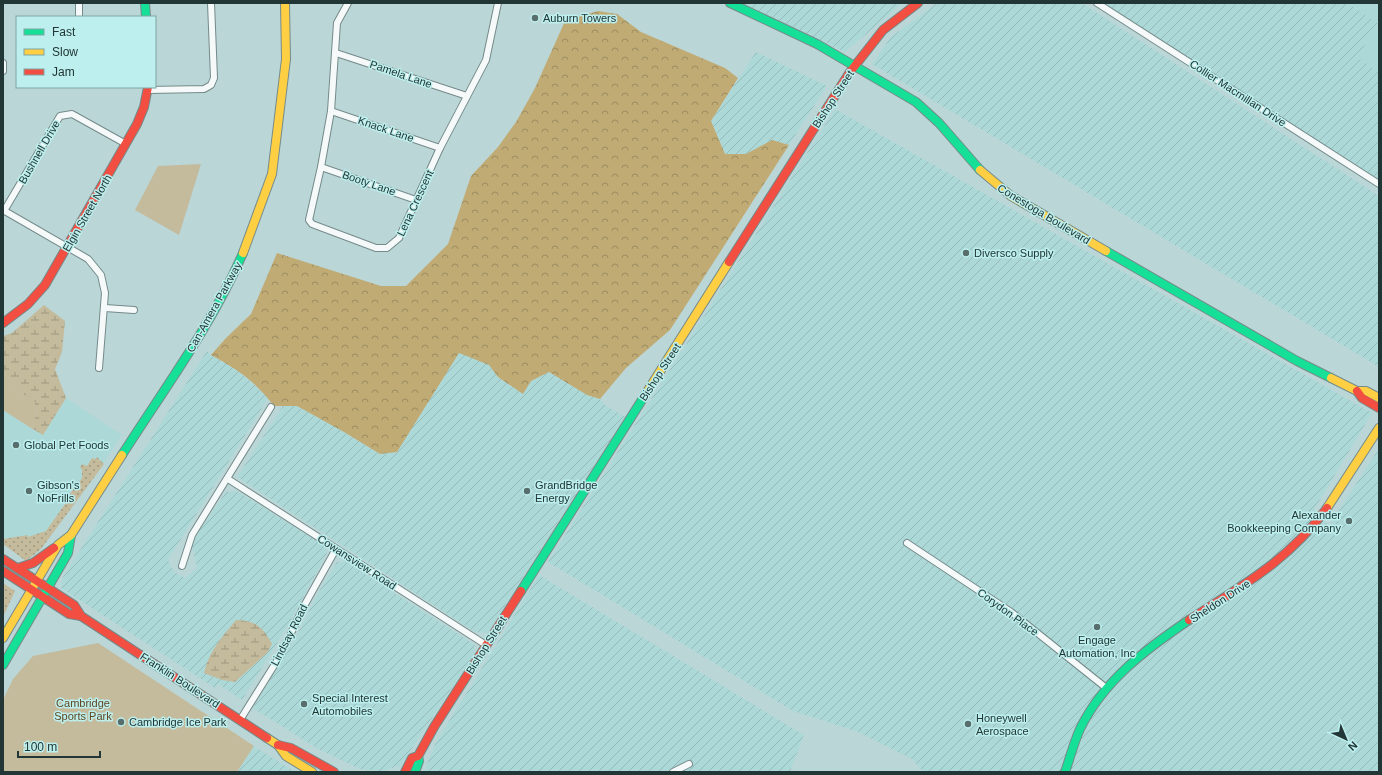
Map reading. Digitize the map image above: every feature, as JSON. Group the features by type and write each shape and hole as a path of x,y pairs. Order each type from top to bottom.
{"main road":[{"path":"145,3 146,16"},
{"name":"Can-Amera Parkway","path":"3,638 58,546 71,535 208,321 232,278 250,236 272,174 286,58 285,3"},
{"name":"Conestoga Boulevard","path":"730,3 817,44 906,95 930,113 988,179 1011,196 1297,361 1357,391 1366,391 1379,398"},
{"name":"Bishop Street","path":"415,772 419,761 418,756 486,644 855,65 883,30 918,3"},
{"name":"Elgin Street North","path":"3,323 19,312 37,295 68,246 142,115 148,88"},
{"name":"Conestoga Boulevard","path":"1357,391 1362,398 1379,408"},
{"name":"Sheldon Drive","path":"1065,772 1070,753 1081,725 1105,687 1124,668 1148,648 1270,569 1295,546 1320,518 1379,428"},
{"name":"Can-Amera Parkway","path":"3,666 68,553 71,535"},
{"path":"18,568 32,564 58,546"},
{"name":"Franklin Boulevard","path":"3,559 74,605 81,616"},
{"name":"Franklin Boulevard","path":"3,571 69,614 81,616 278,745 291,748 334,772"},
{"name":"Franklin Boulevard","path":"278,745 286,756 312,772"},
{"name":"Bishop Street","path":"405,772 412,758 418,756"}],"street":[{"path":"79,3 79,16"},
{"path":"148,88 204,89 211,85 214,78 211,3"},
{"name":"Lena Crescent","path":"348,3 337,23 331,111 321,167 309,214 310,223 376,248 386,248 399,238 440,148 486,60 498,3"},
{"name":"Collier Macmillan Drive","path":"1097,3 1379,184"},
{"name":"Pamela Lane","path":"336,53 467,96"},
{"path":"3,63 3,71"},
{"name":"Knack Lane","path":"331,111 440,148"},
{"name":"Bushnell Drive","path":"4,210 57,119 63,114 72,114 126,144"},
{"name":"Booty Lane","path":"321,167 416,200"},
{"path":"4,210 68,246 88,259 97,270 103,282 105,308 99,368"},
{"path":"105,308 134,310"},
{"path":"182,566 192,535 228,479 271,407"},
{"name":"Cowansview Road","path":"228,479 486,644"},
{"name":"Corydon Place","path":"907,543 1011,612 1105,687"},
{"name":"Lindsay Road","path":"240,720 280,656 304,606 336,549"},
{"path":"673,772 689,764"}],"shaded area":[{"path":"740,3 903,3 845,52"},
{"path":"937,3 1082,3 1379,196 1379,367 872,64 891,37"},
{"path":"1101,3 1348,3 1379,24 1357,57 1379,72 1379,181"},
{"path":"1348,3 1379,3 1379,24"},
{"path":"1379,25 1379,72 1357,57"},
{"path":"756,52 827,86 789,145 772,140 746,154 725,154 711,121"},
{"path":"835,109 1372,413 1314,510 1329,526 1379,448 1379,772 923,772 912,759 858,732 793,711 548,562"},
{"path":"207,351 211,355 239,371 268,398 168,560 173,571 185,578 197,568 192,546 199,531 226,492 237,491 325,546 327,553 287,627 242,700 218,684 215,688 61,588 63,577"},
{"path":"459,352 489,365 498,377 523,394 531,381 549,372 587,395 600,399 605,405 625,417 488,632 484,633 475,632 237,477 283,406 297,406 380,454 397,452"},
{"path":"66,398 122,435 97,473 41,549 26,561 3,544 3,410 43,435"},
{"path":"345,561 475,645 475,653 399,768 396,766 383,772 360,769 318,749 253,708 297,635 318,593 337,562"},
{"path":"539,575 804,735 790,772 424,772 435,744"},
{"path":"254,746 295,772 237,772"}],"green space":[{"path":"598,11 617,14 641,32 725,68 738,78 711,121 725,154 746,154 772,140 789,145 670,330 626,368 600,399 587,395 549,372 531,381 523,394 498,377 489,365 459,353 397,452 380,454 297,406 274,406 267,397 246,377 211,355 251,314 277,253 381,286 406,286 448,244 471,176 498,147 516,122 535,88 565,21"},
{"path":"201,164 179,235 135,210 158,166"},
{"path":"44,305 65,321 62,352 55,369 66,398 43,435 31,428 36,415 34,399 23,395 3,372 3,336 12,333"},
{"path":"3,372 23,395 34,399 36,415 31,428 3,410"},
{"path":"97,457 104,464 41,549 26,561 3,544 3,539 28,535 28,537 46,531 70,497 69,496 75,486 76,487 82,478 82,469 80,468 82,464 87,466 92,458 95,459"},
{"path":"3,583 15,591 3,617"},
{"path":"236,620 254,623 262,629 272,644 267,653 235,682 222,680 204,673 213,651 221,638"},
{"name":"Cambridge Sports Park","path":"98,643 254,746 237,772 3,772 3,700 13,679 33,656"}],"traffic: fast":[{"path":"145,3 146,16"},
{"path":"730,3 817,44 916,102 939,123 980,170"},
{"path":"1106,251 1297,361 1331,378"},
{"path":"122,455 171,381 217,306 243,253"},
{"path":"521,591 647,392"},
{"path":"3,665 68,553 71,535"},
{"path":"1065,772 1080,729 1090,712 1113,681 1127,667 1189,620"},
{"path":"415,772 419,761 418,756"}],"traffic: slow":[{"path":"243,253 272,174 286,59 285,3"},
{"path":"980,170 1011,196 1106,251"},
{"path":"647,392 729,262"},
{"path":"1331,378 1357,391 1366,391 1379,398"},
{"path":"1327,508 1379,428"},
{"path":"3,638 58,545 71,535 122,455"},
{"path":"267,738 278,745 286,756 312,772"}],"traffic: jam":[{"path":"729,262 850,72 883,30 918,3"},
{"path":"3,323 28,304 45,285 137,124 144,107 148,88"},
{"path":"1357,391 1362,398 1379,408"},
{"path":"1189,620 1264,571 1297,543 1327,508"},
{"path":"18,568 33,563 54,548"},
{"path":"3,559 74,605 81,616"},
{"path":"3,571 69,614 81,616 267,738"},
{"path":"405,772 412,758 418,756 434,727 521,591"},
{"path":"278,745 291,748 334,772"}],"place":[{"name":"Auburn Towers","path":"535,18"},
{"name":"Diversco Supply","path":"966,253"},
{"name":"Global Pet Foods","path":"16,445"},
{"name":"Gibson's NoFrills","path":"29,491"},
{"name":"GrandBridge Energy","path":"527,491"},
{"name":"Alexander Bookkeeping Company","path":"1349,521"},
{"name":"Engage Automation, Inc","path":"1097,627"},
{"name":"Special Interest Automobiles","path":"304,704"},
{"name":"Cambridge Ice Park","path":"121,722"},
{"name":"Honeywell Aerospace","path":"968,724"}]}
